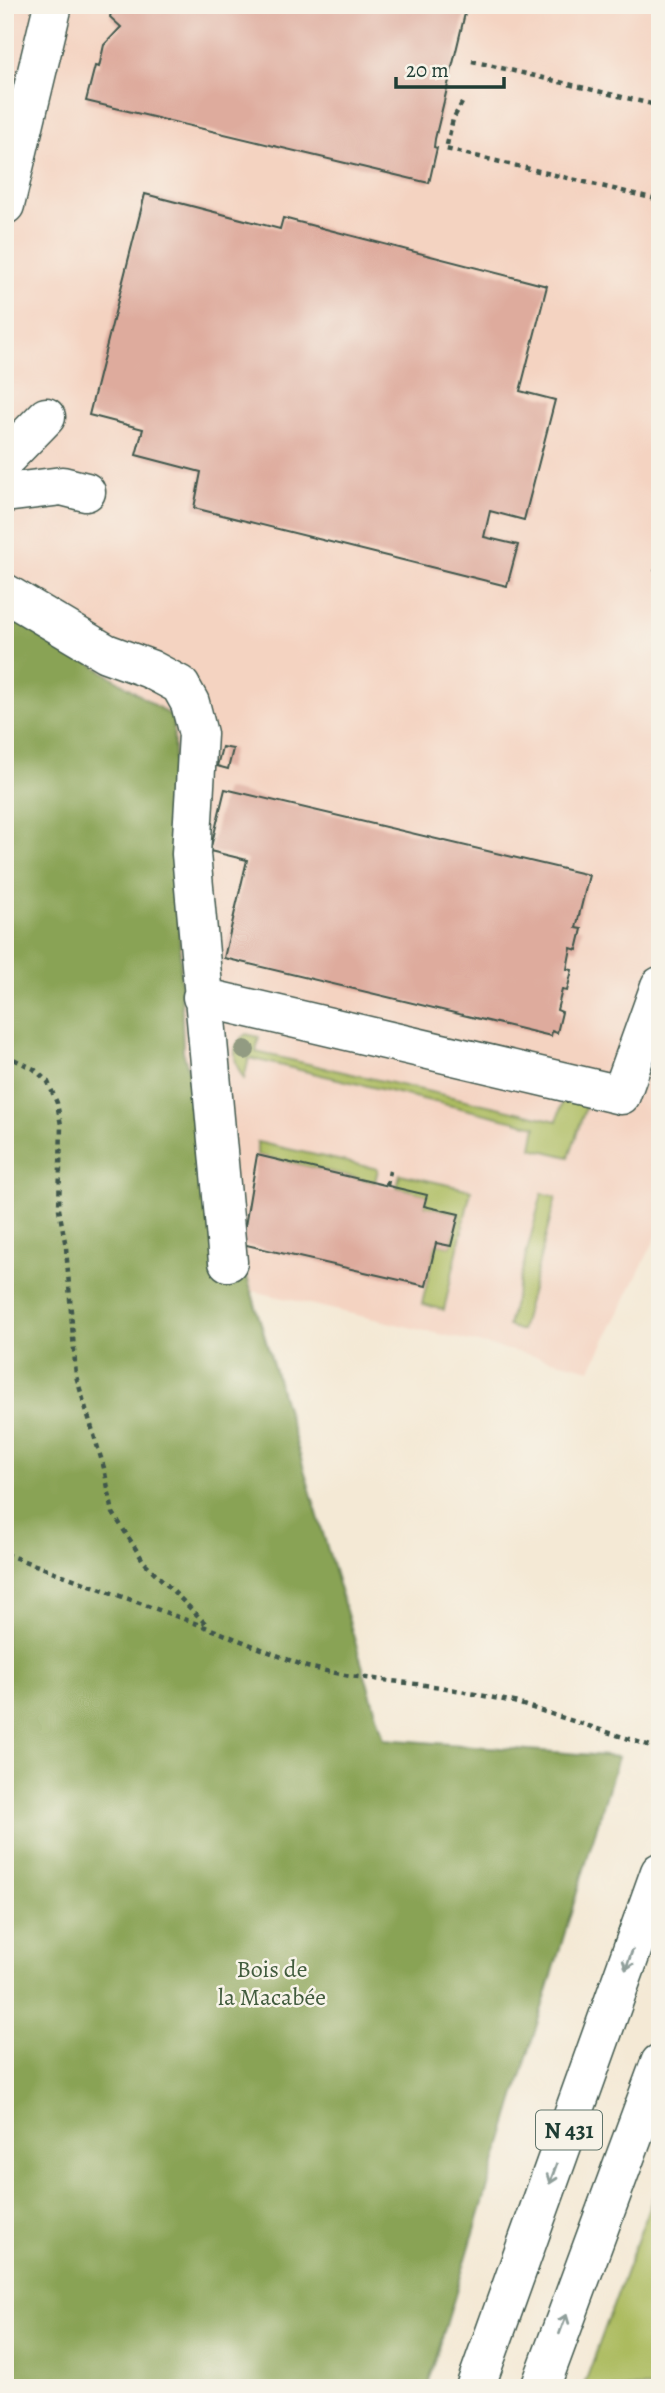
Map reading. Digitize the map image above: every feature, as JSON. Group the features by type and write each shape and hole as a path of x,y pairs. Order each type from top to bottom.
{"main road":[{"path":"5,205 53,5"},
{"path":"5,459 46,417"},
{"path":"5,493 62,485 86,492"},
{"path":"5,593 106,653 180,685 190,703 198,734 191,854 228,1262"},
{"path":"202,997 621,1095 660,986"},
{"name":"N 431","path":"475,2388 660,1872"},
{"name":"N 431","path":"540,2388 660,2063"}],"path":[{"path":"649,5 660,8"},
{"path":"472,61 660,106"},
{"path":"462,103 453,119 446,149 660,201"},
{"path":"654,569 660,572"},
{"path":"5,1055 34,1069 48,1082 57,1103 61,1125 59,1209 66,1247 76,1376 104,1468 113,1513 144,1562 211,1629"},
{"path":"387,1185 390,1171"},
{"path":"5,1554 307,1667 350,1676 441,1687 514,1702 660,1749"}],"shaded area":[{"path":"5,5 660,5 660,1229 591,1369 253,1291 183,1051 172,717 5,607"}],"green space":[{"name":"Bois de la Macabée","path":"5,607 173,717 183,1051 384,1739 618,1757 427,2388 5,2388"},
{"path":"246,1034 259,1037 256,1052 557,1121 564,1095 587,1103 569,1157 532,1148 536,1126 249,1058 244,1079 238,1067 235,1049"},
{"path":"257,1142 378,1169 375,1182 257,1155"},
{"path":"400,1174 471,1190 444,1310 422,1304 436,1243 451,1246 459,1214 424,1206 426,1195 397,1187"},
{"path":"542,1193 556,1197 521,1331 508,1326"},
{"path":"660,2178 660,2388 583,2388"}],"building":[{"path":"113,5 467,5 435,139 434,147 437,148 429,183 86,101 95,66 99,67 104,45 121,27 110,17"},
{"path":"145,194 280,229 283,218 547,286 520,391 555,400 524,520 490,511 484,537 518,545 507,586 194,508 201,472 136,455 143,429 89,415"},
{"path":"222,747 233,749 228,769 217,766"},
{"path":"225,789 589,875 576,928 582,929 577,950 571,948 567,969 572,970 567,991 562,990 557,1010 562,1012 557,1033 552,1031 551,1036 224,958 247,860 210,851"},
{"path":"257,1155 427,1195 424,1206 459,1214 451,1246 436,1243 426,1286 242,1244"}]}
